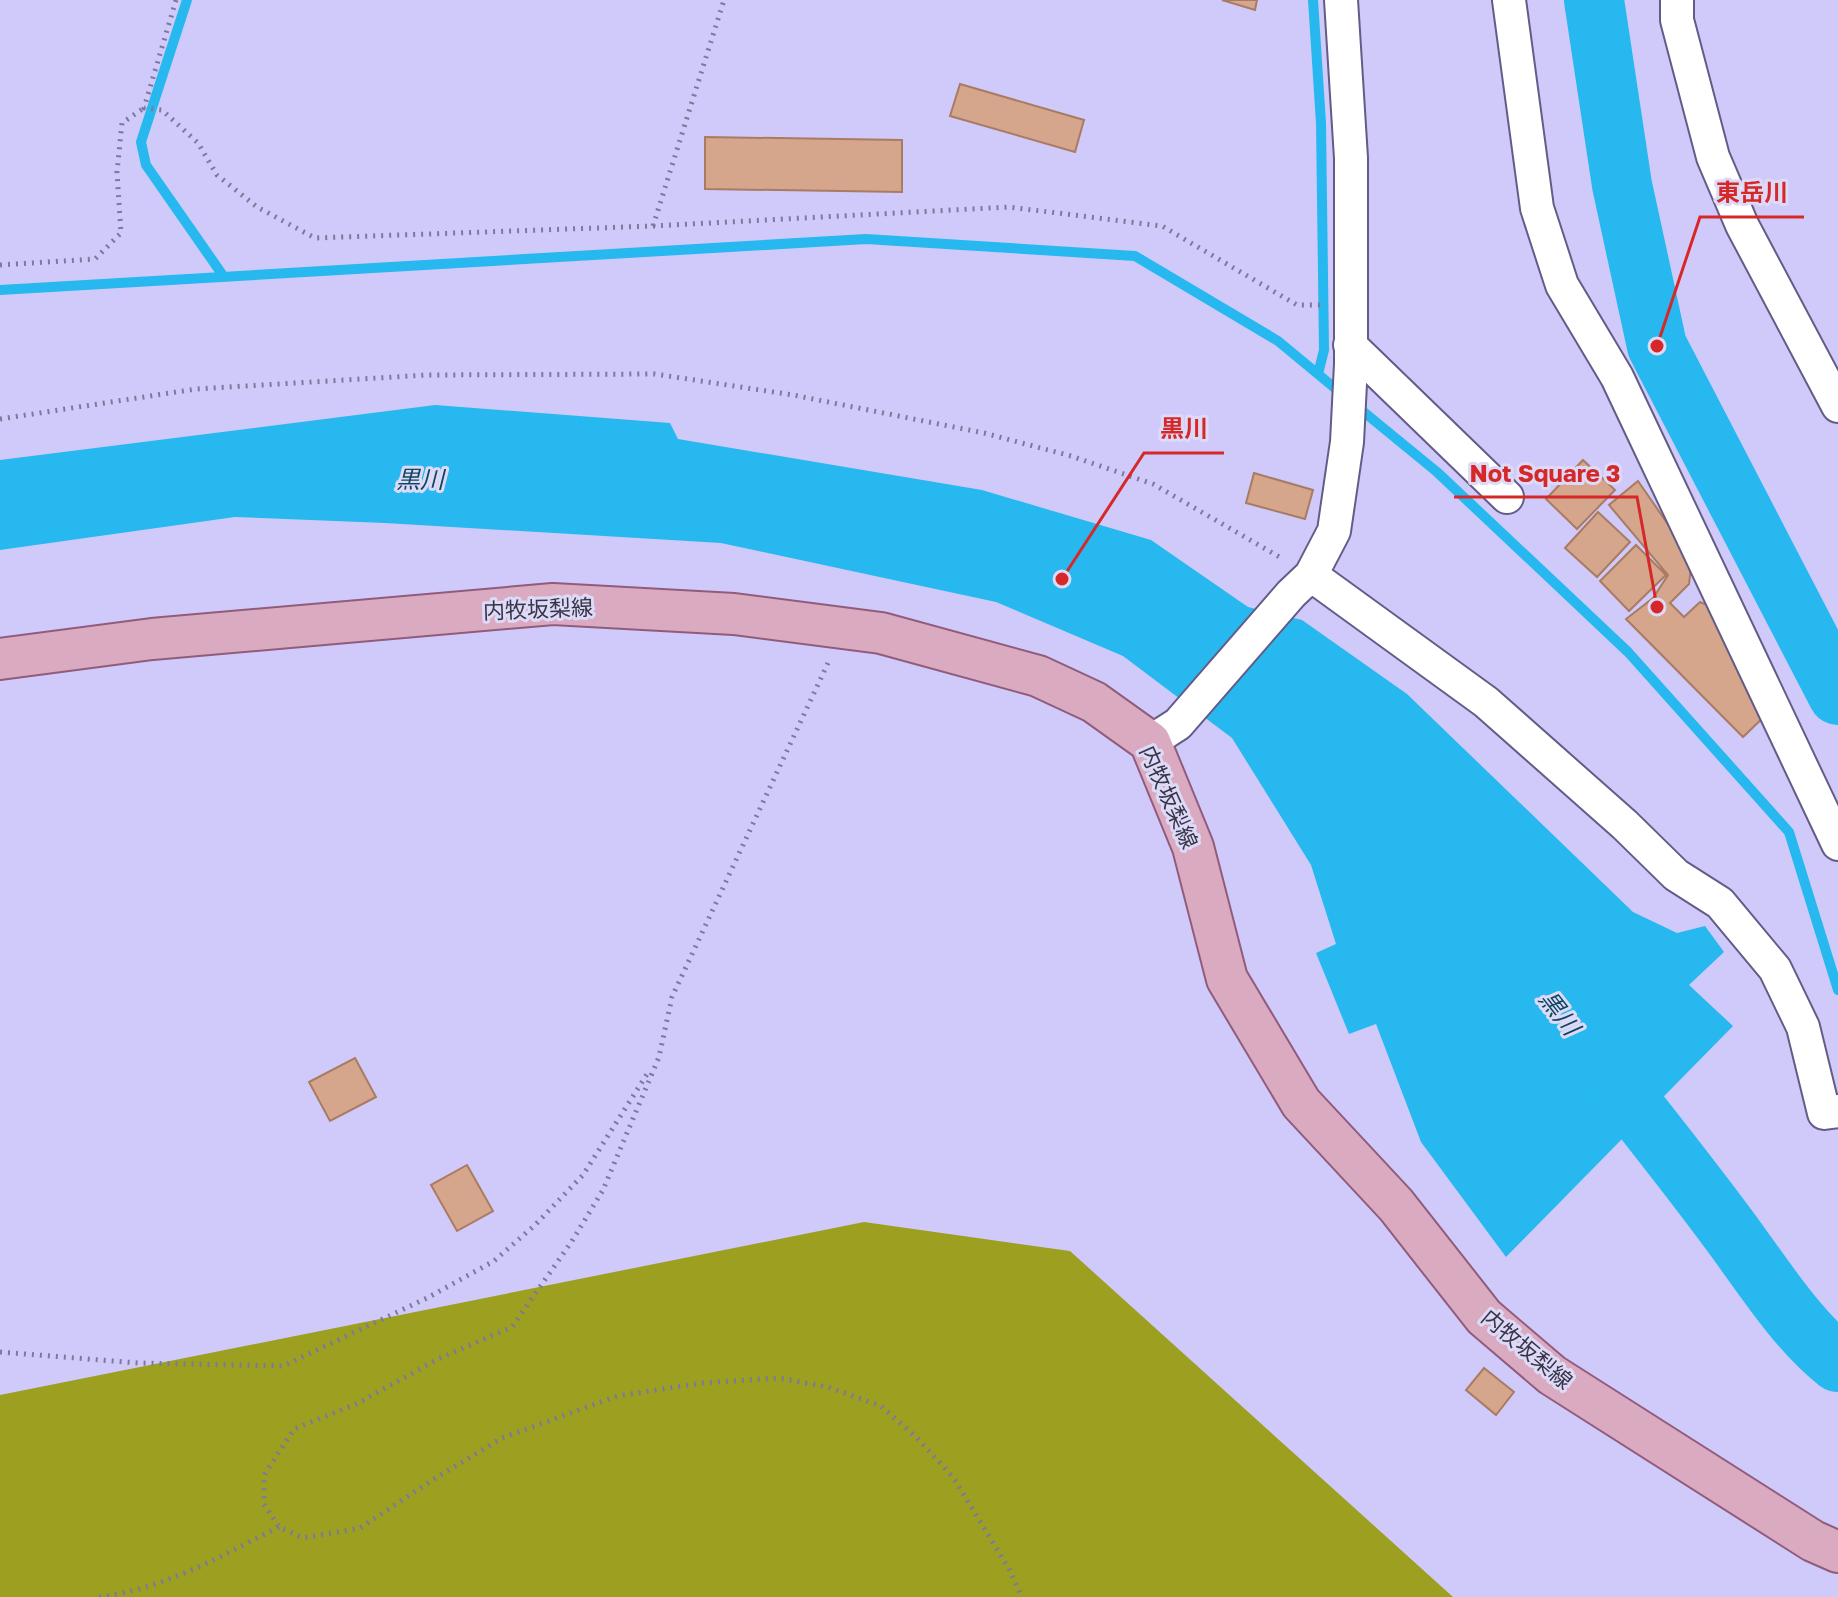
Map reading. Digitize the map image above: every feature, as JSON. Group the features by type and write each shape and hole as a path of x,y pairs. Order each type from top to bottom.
{"main road":[{"name":"内牧坂梨線","path":"0,659 152,639 553,604 734,614 881,633 1038,676 1164,733 1227,979 1301,1103 1396,1205 1484,1317 1552,1375 1813,1541 1838,1552"}],"street":[{"path":"1164,733 1301,584 1334,531 1347,442 1350,354 1351,158 1341,0"},
{"path":"1509,0 1537,208 1562,285 1617,377 1838,844"},
{"path":"1677,0 1677,20 1713,157 1742,225 1838,406"},
{"path":"1350,354 1507,497"},
{"path":"1301,584 1486,702 1625,825 1676,875 1720,903 1775,969 1803,1027 1824,1113 1838,1111"}],"path":[{"path":"0,265 95,259 121,233 117,172 122,123 144,108 176,0"},
{"path":"653,226 724,0"},
{"path":"144,108 162,110 198,143 217,175 257,207 315,238 653,226 1009,207 1162,226 1297,305 1350,303"},
{"path":"0,419 196,389 427,375 655,374 793,395 984,433 1071,456 1153,484 1301,584"},
{"path":"845,628 672,997 659,1057 603,1190 572,1241 512,1327 438,1359 358,1403 294,1429 264,1475 264,1504 279,1527 303,1538 360,1528 502,1438 617,1396 702,1383 778,1378 828,1387 881,1406 916,1437 953,1477 1009,1569 1022,1597"},
{"path":"0,1352 138,1363 283,1366 427,1298 494,1261 535,1225 583,1175 659,1057"},
{"path":"99,1597 129,1593 188,1572 279,1527"}],"shaded area":[{"path":"864,1222 1070,1251 1453,1597 0,1597 0,1395"}],"water":[{"path":"435,405 670,423 678,439 982,490 1151,540 1248,607 1302,620 1407,694 1633,912 1677,933 1705,926 1724,952 1689,985 1733,1026 1506,1257 1421,1142 1376,1024 1349,1034 1316,953 1336,944 1311,865 1232,738 1123,656 996,602 721,543 235,517 0,550 0,460"}],"building":[{"path":"1222,0 1257,0 1255,10"},
{"path":"960,84 1084,120 1075,152 950,116"},
{"path":"705,137 902,140 902,192 705,189"},
{"path":"1583,460 1615,490 1577,529 1546,499"},
{"path":"1254,473 1313,490 1305,519 1246,503"},
{"path":"1638,481 1692,559 1689,584 1670,603 1684,617 1700,602 1719,610 1770,711 1743,737 1626,619 1653,598 1668,575 1609,505"},
{"path":"1598,512 1630,542 1597,577 1565,548"},
{"path":"1636,545 1666,575 1629,611 1600,581"},
{"path":"355,1058 376,1097 330,1121 309,1082"},
{"path":"467,1165 493,1211 457,1231 431,1185"},
{"path":"1484,1368 1514,1392 1496,1415 1466,1390"}],"waterway":[{"path":"187,0 141,142 146,165 224,277"},
{"path":"1313,0 1321,123 1324,350 1318,374"},
{"path":"1594,0 1622,185 1657,346 1838,695"},
{"path":"0,290 866,239 1135,256 1278,341 1342,394"},
{"path":"1354,404 1437,472 1628,652 1789,832 1838,990"},
{"name":"黒川","path":"1592,1054 1795,1319 1838,1362"}],"place":[{"name":"東岳川","path":"1657,346"},
{"name":"黒川","path":"1062,579"},
{"name":"Not Square 3","path":"1657,607"}]}
